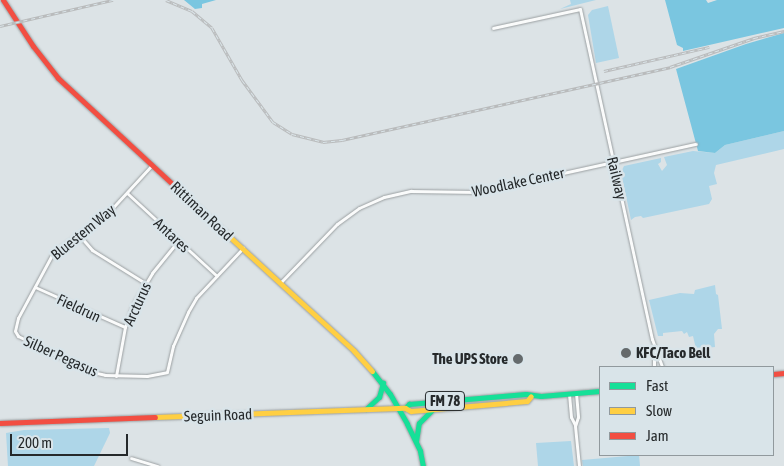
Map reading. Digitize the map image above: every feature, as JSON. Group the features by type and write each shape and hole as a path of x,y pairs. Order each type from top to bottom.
{"main road":[{"name":"Rittiman Road","path":"2,0 43,60 83,102 354,351 402,408 416,441 423,466"},
{"path":"366,409 379,397 382,383"},
{"name":"Seguin Road","path":"402,408 409,404 526,394 530,396 599,391"},
{"name":"Seguin Road","path":"0,423 366,409 402,408 411,411 526,400 530,396"},
{"path":"416,441 422,418 435,409"}],"street":[{"name":"Railway","path":"493,28 580,9 654,347 654,366"},
{"name":"Woodlake Center","path":"280,283 337,224 359,208 384,197 412,191 477,192 696,144"},
{"name":"Bluestem Way","path":"16,334 18,318 53,253 106,215 152,165"},
{"name":"Antares","path":"127,193 217,277"},
{"path":"79,235 92,250 145,283"},
{"name":"Arcturus","path":"116,376 125,327 145,283 178,241"},
{"path":"217,277 243,248"},
{"name":"Silber Pegasus","path":"16,334 88,371 116,376 147,376 167,372 173,346 188,312 196,298 217,277"},
{"name":"Fieldrun","path":"34,287 125,327"},
{"name":"Railway","path":"654,347 661,358 662,366"},
{"path":"575,426 578,417 576,393"},
{"path":"569,394 571,417 575,426 579,466"},
{"path":"130,458 158,466"}],"shaded area":[{"path":"184,0 216,0 202,4 202,8 195,9"},
{"path":"570,0 596,0 560,9 571,4"},
{"path":"665,0 706,0 708,3 717,0 784,0 784,28 683,51 683,48 677,45"},
{"path":"608,6 619,58 596,63 588,15 592,10"},
{"path":"784,33 784,131 725,145 715,153 698,151 676,69 746,44"},
{"path":"784,131 784,149 716,165 714,173 717,184 709,186 712,199 709,204 643,218 641,216 635,217 631,220 621,172 624,166 661,158 661,162 658,164 662,171 667,165 664,157 693,151 715,153 725,145"},
{"path":"715,285 722,329 718,329 714,334 715,347 696,349 693,336 689,337 687,332 684,334 682,331 663,333 663,336 658,336 649,300 680,293 694,294 695,290"},
{"path":"109,428 110,433 94,466 8,466 6,433 24,430"},
{"path":"571,441 574,466 538,466 536,443"},
{"path":"639,456 640,466 583,466 582,460"}],"railway":[{"path":"0,26 113,0"},
{"path":"166,0 192,11 212,28 242,80 273,122 292,134 323,142 342,140 670,67 754,38 784,31"},
{"path":"604,71 709,47"}],"traffic: fast":[{"path":"372,371 390,394 407,424 420,451 423,466"},
{"path":"366,409 379,397 383,383"},
{"path":"405,408 409,404 526,394 541,396 599,391"},
{"path":"416,441 419,423 432,410"}],"traffic: slow":[{"path":"208,217 354,351 372,371"},
{"path":"155,417 405,408 411,411 527,401 531,396"}],"traffic: jam":[{"path":"3,0 33,46 58,78 208,217"},
{"path":"774,374 784,373"},
{"path":"0,423 155,417"}],"place":[{"name":"KFC/Taco Bell","path":"626,353"},
{"name":"The UPS Store","path":"518,359"}]}
